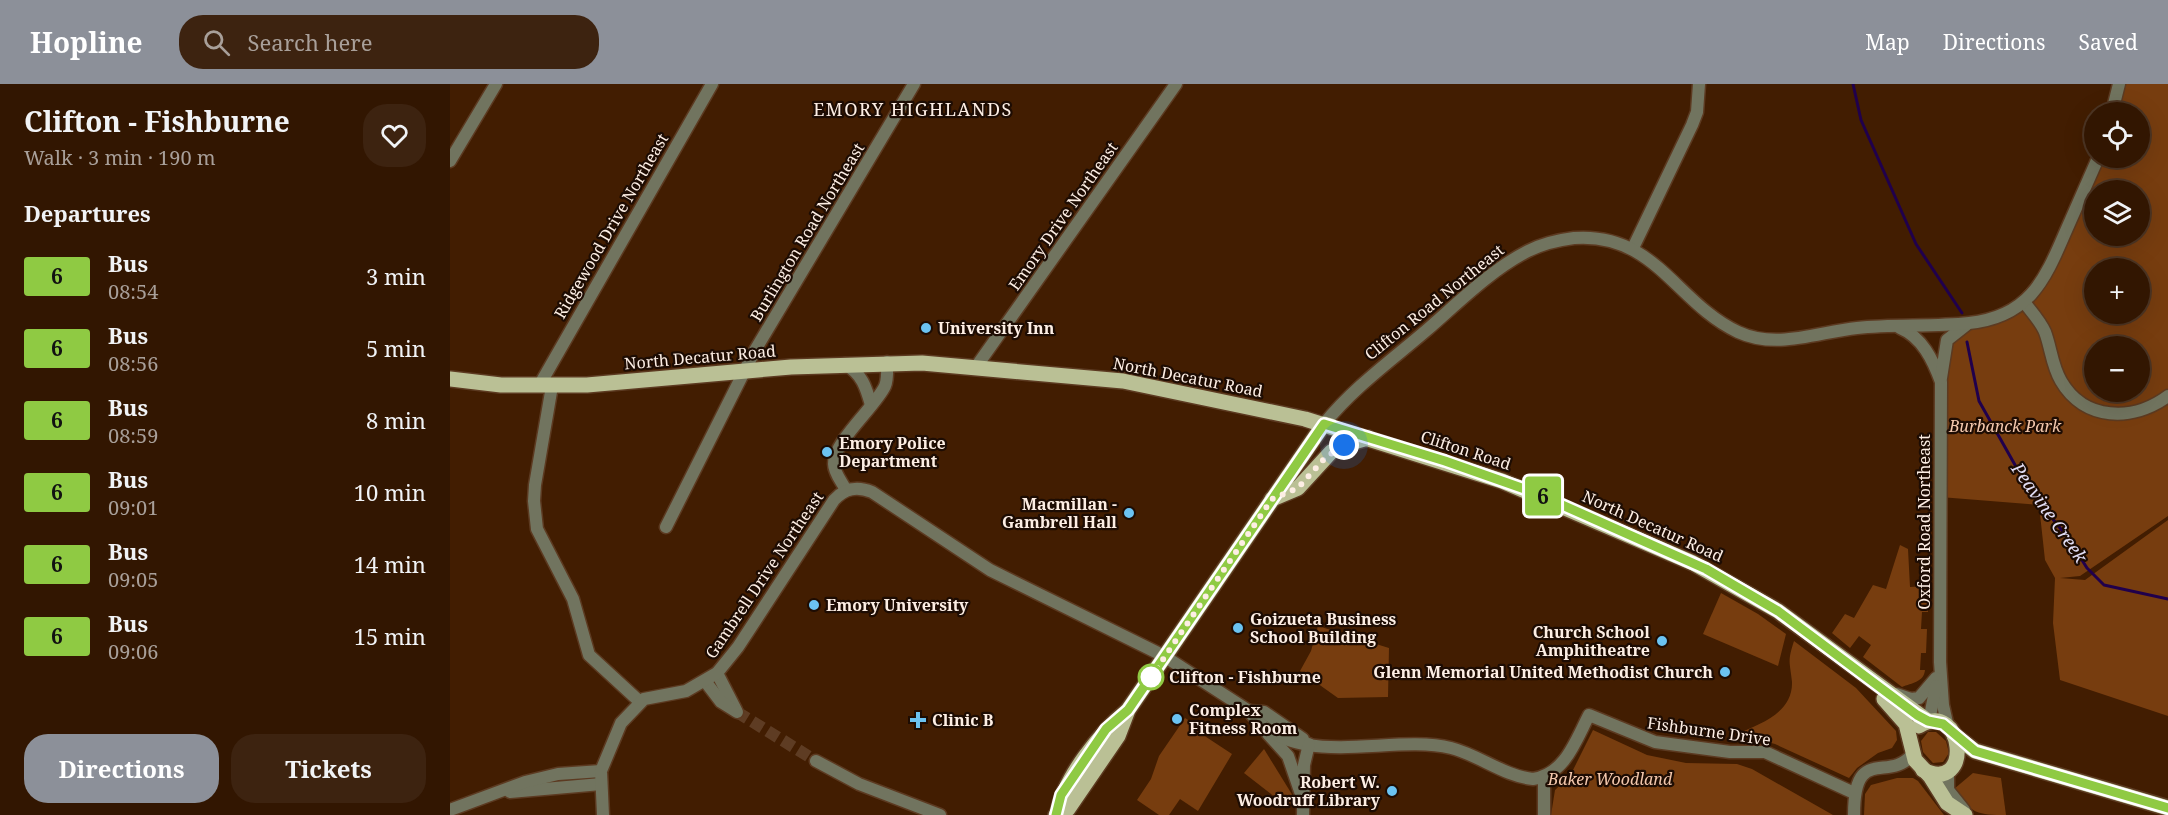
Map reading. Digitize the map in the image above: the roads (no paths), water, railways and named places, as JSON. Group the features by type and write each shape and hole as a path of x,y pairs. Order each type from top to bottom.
{"main road":[{"name":"North Decatur Road","path":"450,379 546,386 887,362 976,367 1132,382 1324,424 1428,456"},
{"path":"1246,536 1324,424"},
{"path":"1272,499 1298,488 1331,452 1344,445 1369,438"},
{"path":"1057,814 1061,795 1106,729 1128,710 1311,443"},
{"name":"Clifton Road","path":"1428,456 1554,501"},
{"name":"North Decatur Road","path":"1554,501 1718,575 1797,624 1860,672"},
{"path":"1860,672 1929,721 1939,722 1975,751 2168,808"},
{"path":"1860,672 1902,719 1909,731 1911,748 1925,771 1938,773 1951,767 1988,761 2018,765"},
{"path":"1911,748 1917,728 1929,721"},
{"path":"1951,731 1959,750 1951,767"}],"street":[{"path":"450,161 496,84"},
{"name":"Ridgewood Drive Northeast","path":"639,701 590,655 573,600 537,529 534,510 535,485 546,386 712,84"},
{"name":"Burlington Road Northeast","path":"666,527 743,372 914,84"},
{"name":"Emory Drive Northeast","path":"976,367 1176,84"},
{"path":"1633,248 1692,125 1697,112 1699,84"},
{"path":"2114,102 2119,84"},
{"name":"Clifton Road Northeast","path":"1324,424 1358,387 1517,258 1544,244 1577,238 1607,240 1633,248 1666,272 1719,321 1746,335 1778,340 1864,327 1900,328 1969,324 2002,316 2024,302 2044,280 2094,168"},
{"path":"2024,302 2045,331 2060,380 2072,396 2085,406 2104,413 2122,415 2145,410 2168,396"},
{"name":"Oxford Road Northeast","path":"1951,731 1943,705 1940,662 1941,382 1947,340 1969,324"},
{"name":"Oxford Road Northeast","path":"1900,328 1908,331 1922,345 1941,382"},
{"path":"846,490 834,467 834,460 887,383 887,362"},
{"path":"844,364 855,370 865,384 871,405"},
{"name":"Gambrell Drive Northeast","path":"639,701 648,697 686,691 717,673 738,647 834,500 846,490 864,489 872,492 990,570 1164,656"},
{"path":"1164,656 1250,711 1288,756 1302,797"},
{"name":"Oxford Road Northeast","path":"1929,721 1940,662"},
{"path":"705,681 721,702 737,712 717,673"},
{"path":"1884,690 1911,699 1919,698 1936,678"},
{"path":"603,815 601,771 616,731 639,701"},
{"path":"1250,711 1264,712 1287,726 1309,744"},
{"name":"Fishburne Drive","path":"1544,777 1560,768 1589,716 1655,742 1730,752 1765,752 1854,793"},
{"path":"1257,722 1280,736 1324,748 1444,747 1525,778 1544,777 1544,811"},
{"path":"1303,815 1302,797 1309,744"},
{"path":"1854,815 1854,793 1858,782 1871,769 1901,763 1911,748"},
{"path":"816,761 859,784 940,815"},
{"path":"1951,767 1948,790 1967,815"},
{"path":"450,810 525,782 558,774 601,771"},
{"path":"1925,771 1942,798 1967,815"},
{"path":"496,794 601,784"}],"waterway":[{"name":"Peavine Creek","path":"1853,84 1861,120 1916,244 1962,313"},
{"name":"Peavine Creek","path":"1967,342 1979,401 2028,488 2068,538 2087,568 2104,585 2168,599"}],"tunnel":[{"path":"737,712 816,761"}],"place":[{"name":"University Inn","path":"926,328"},
{"name":"Emory Police Department","path":"827,452"},
{"name":"Macmillan - Gambrell Hall","path":"1129,513"},
{"name":"Emory University","path":"814,605"},
{"name":"Goizueta Business School Building","path":"1238,628"},
{"name":"Church School Amphitheatre","path":"1662,641"},
{"name":"Glenn Memorial United Methodist Church","path":"1725,672"},
{"name":"Clifton - Fishburne","path":"1151,677"},
{"name":"Complex Fitness Room","path":"1177,719"},
{"name":"Clinic B","path":"918,720"},
{"name":"Robert W. Woodruff Library","path":"1392,791"}],"district":[{"name":"EMORY HIGHLANDS","path":"913,110"}],"park label":[{"name":"Burbanck Park","path":"2005,426"},
{"name":"Baker Woodland","path":"1610,779"}]}
